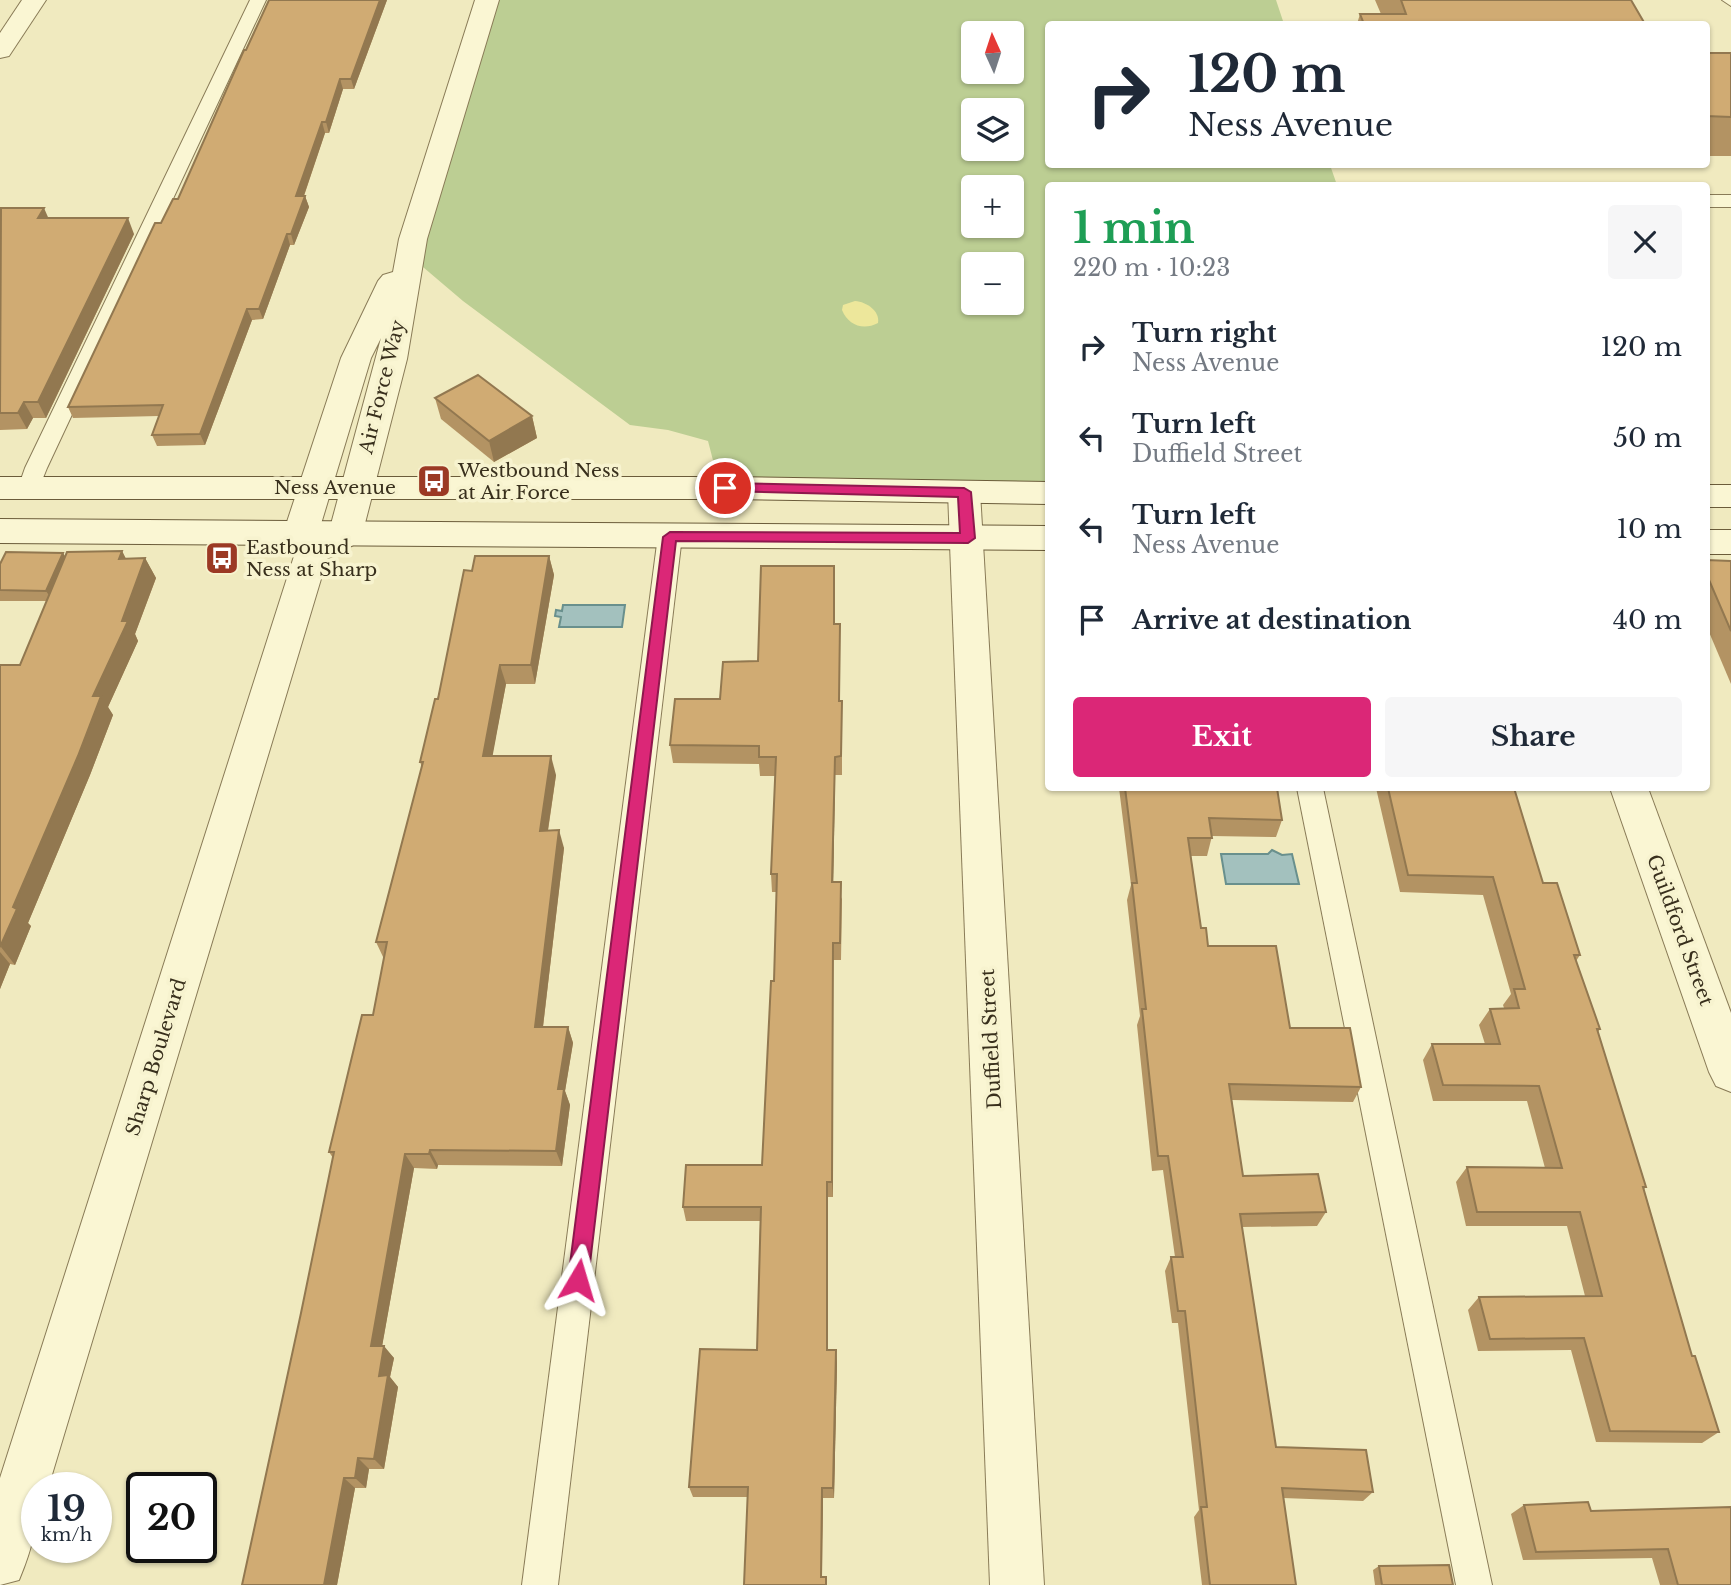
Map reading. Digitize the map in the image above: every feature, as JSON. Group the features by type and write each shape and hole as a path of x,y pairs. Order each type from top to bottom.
{"street":[{"path":"0,51 34,0"},
{"name":"Air Force Way","path":"319,541 357,487 392,359 414,239 487,0"},
{"name":"Air Force Way","path":"319,541 314,486 356,358 414,239"},
{"name":"Ness Avenue","path":"15,488 314,486 1045,493"},
{"name":"Duffield Street","path":"964,492 1017,1585"},
{"path":"1710,496 1731,496"},
{"path":"0,531 319,541 670,537 1045,538"},
{"name":"Sharp Boulevard","path":"0,1561 319,541"},
{"path":"1710,542 1731,542"},
{"name":"Guildford Street","path":"1630,791 1731,1072"}],"lane":[{"path":"15,488 36,468 258,0"},
{"path":"1710,201 1731,201"},
{"path":"540,1585 670,537"},
{"path":"1311,791 1474,1585"}],"green space":[{"path":"487,0 1276,0 1283,21 1045,21 1045,168 1331,168 1336,182 1045,182 1045,493 725,488 715,468 708,441 668,430 630,425 463,301 410,256"}],"sand":[{"path":"855,301 872,308 878,323 862,326 852,323 842,310 843,305"}],"water":[{"path":"563,605 625,605 622,627 559,627 561,617 555,616 556,610 562,611"},
{"path":"1272,850 1282,855 1292,854 1299,884 1226,884 1221,854 1268,854"}],"building":[{"path":"269,0 380,0 351,79 340,79 326,122 322,122 296,196 305,196 291,234 287,234 259,309 247,309 200,434 152,435 163,405 68,407 155,223 161,223 173,199 178,199"},
{"path":"1401,0 1631,0 1643,21 1363,21 1360,14 1406,14"},
{"path":"1710,53 1731,53 1731,117 1710,116"},
{"path":"1,208 44,208 38,218 128,218 38,402 24,402 18,413 0,413"},
{"path":"478,375 532,416 489,441 435,398"},
{"path":"122,551 119,559 145,558 122,621 128,621 93,696 101,696 13,907 17,909 0,947 0,665 20,665 67,552"},
{"path":"6,552 63,553 46,591 0,590 0,564"},
{"path":"475,556 549,556 531,665 500,665 483,756 551,756 540,831 559,830 535,1027 568,1027 558,1089 564,1089 556,1151 430,1150 429,1154 405,1154 371,1346 384,1346 379,1376 388,1375 374,1459 358,1458 355,1478 344,1478 324,1585 242,1585 334,1152 329,1152 362,1015 373,1015 387,942 376,942 423,762 420,762 435,699 438,699 464,570 472,571"},
{"path":"1710,560 1731,561 1731,631 1710,582"},
{"path":"761,566 834,566 834,624 840,624 841,756 835,757 832,882 841,882 840,943 833,943 832,1182 827,1182 827,1350 836,1350 833,1488 822,1488 821,1577 826,1577 826,1585 744,1585 748,1487 689,1487 700,1349 757,1350 761,1207 683,1207 686,1165 762,1165 771,981 774,981 777,874 771,874 776,757 759,757 759,746 670,745 675,699 720,699 723,662 758,661"},
{"path":"1125,791 1277,791 1282,820 1209,818 1212,838 1188,838 1201,928 1206,928 1208,946 1276,946 1290,1028 1350,1028 1361,1087 1229,1084 1243,1176 1318,1174 1326,1212 1240,1214 1276,1447 1366,1450 1373,1492 1282,1488 1296,1585 1210,1585 1201,1507 1207,1507 1185,1311 1178,1311 1171,1257 1183,1257 1168,1156 1158,1156 1142,1009 1146,1009 1132,883 1137,883"},
{"path":"1389,791 1515,791 1543,883 1557,883 1580,955 1574,955 1600,1029 1597,1029 1646,1187 1643,1187 1692,1356 1695,1356 1719,1432 1610,1431 1584,1338 1490,1339 1479,1297 1602,1296 1580,1212 1477,1212 1467,1167 1562,1168 1539,1086 1443,1085 1432,1044 1500,1044 1490,1009 1519,1008 1514,989 1525,989 1493,877 1408,875"},
{"path":"1588,1502 1591,1511 1731,1507 1731,1585 1678,1585 1668,1549 1536,1552 1524,1505"},
{"path":"1449,1565 1453,1585 1382,1585 1379,1566"}],"place":[{"name":"Westbound Ness at Air Force","path":"434,481"},
{"name":"Eastbound Ness at Sharp","path":"222,558"}],"route":[{"path":"578,1280 670,537 968,538 964,492 725,488"}]}
